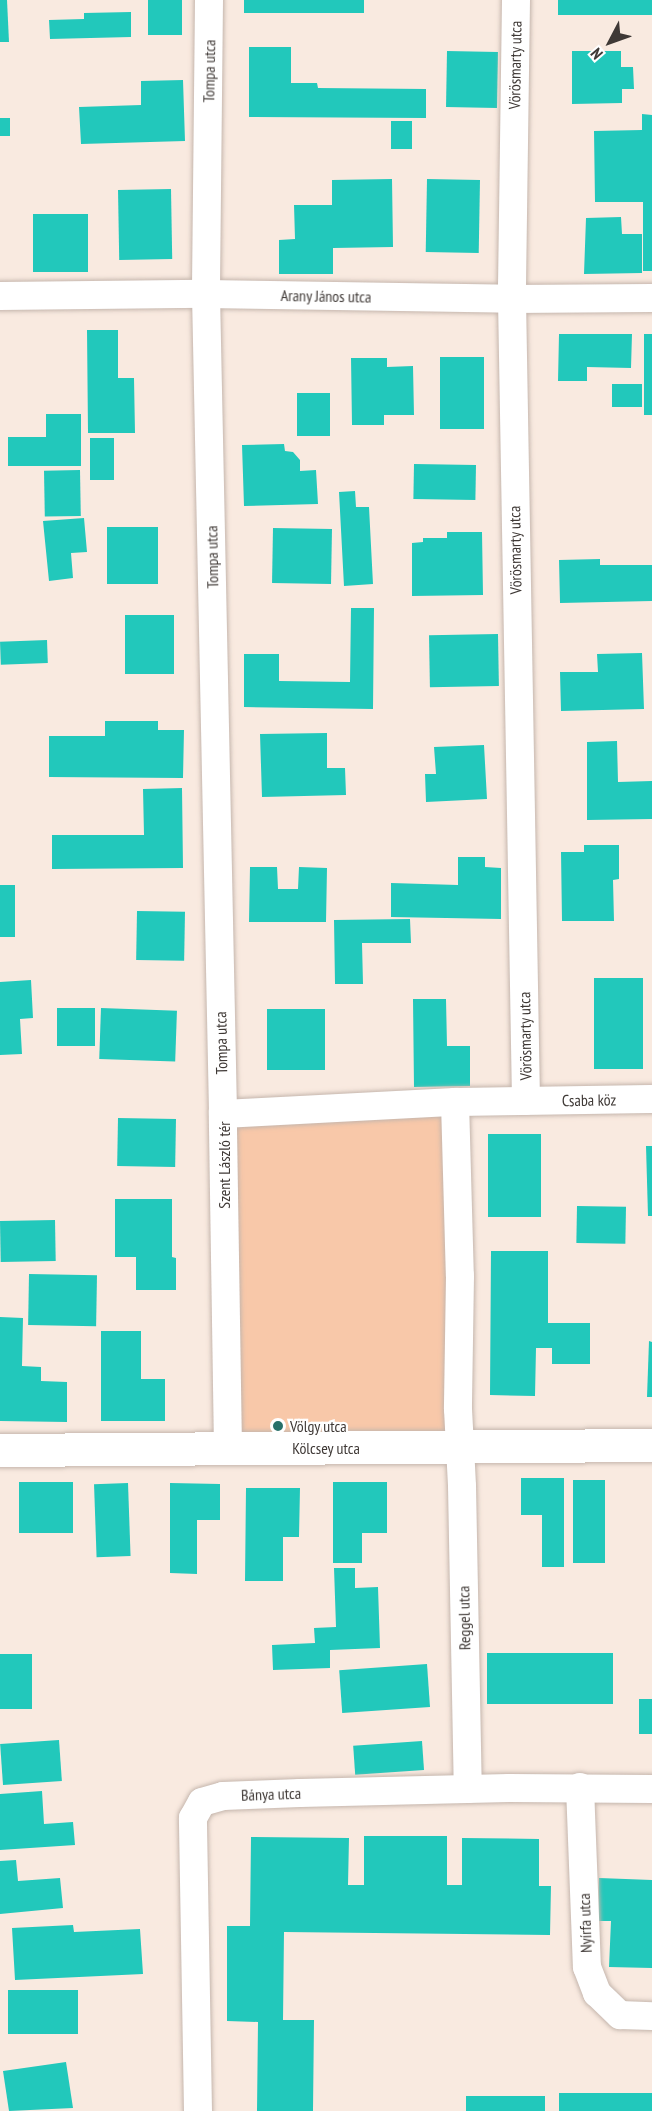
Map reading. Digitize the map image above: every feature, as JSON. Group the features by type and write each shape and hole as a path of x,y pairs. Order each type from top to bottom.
{"street":[{"name":"Tompa utca","path":"209,0 206,294 223,1114"},
{"name":"Vörösmarty utca","path":"516,0 512,299 526,1101"},
{"name":"Arany János utca","path":"0,296 206,294 512,299 652,298"},
{"name":"Csaba köz","path":"526,1101 652,1099"},
{"name":"Szent László tér","path":"228,1448 223,1114 455,1102 526,1101"},
{"path":"455,1102 460,1276 458,1409 461,1448"},
{"name":"Kölcsey utca","path":"0,1450 652,1445"},
{"name":"Reggel utca","path":"461,1448 468,1789"},
{"name":"Bánya utca","path":"198,2111 193,1818 202,1802 223,1796 580,1787 652,1789"},
{"name":"Nyírfa utca","path":"580,1787 587,1966 597,1994 620,2015 652,2016"}],"shaded area":[{"path":"455,1102 461,1448 229,1452 223,1106"}],"building":[{"path":"0,0 7,0 9,42 0,42"},
{"path":"148,0 182,0 182,35 148,35"},
{"path":"244,0 364,0 364,13 244,13"},
{"path":"558,0 652,0 652,15 558,15"},
{"path":"131,12 131,37 50,39 49,20 84,19 84,13"},
{"path":"249,47 291,47 291,83 317,83 318,88 426,89 426,118 249,117"},
{"path":"447,51 498,52 497,108 446,107"},
{"path":"572,51 621,51 621,67 633,67 634,89 622,89 622,103 572,104"},
{"path":"183,80 185,141 81,144 79,107 141,105 141,81"},
{"path":"642,114 652,115 652,271 643,271 643,202 595,202 594,131 642,130"},
{"path":"0,118 10,118 10,136 0,136"},
{"path":"391,121 412,121 412,149 391,149"},
{"path":"392,179 393,247 333,248 333,274 279,274 279,240 295,239 294,205 332,205 332,180"},
{"path":"427,179 480,180 479,253 426,252"},
{"path":"171,189 172,259 119,260 118,190"},
{"path":"33,214 88,214 88,272 33,272"},
{"path":"621,217 622,234 642,234 642,273 584,274 586,218"},
{"path":"87,330 118,330 118,378 134,378 135,433 88,433"},
{"path":"559,334 632,334 631,368 587,367 587,381 558,381"},
{"path":"644,334 652,334 652,415 644,415"},
{"path":"440,357 484,357 484,429 440,429"},
{"path":"351,358 387,358 387,367 413,366 414,415 384,415 384,425 352,425"},
{"path":"612,384 642,384 642,407 612,407"},
{"path":"297,393 330,393 330,436 297,436"},
{"path":"46,414 81,414 81,466 8,466 8,437 46,437"},
{"path":"90,438 114,438 114,480 90,480"},
{"path":"284,444 285,451 293,452 300,460 300,471 316,470 318,504 244,506 242,445"},
{"path":"414,464 476,465 475,500 413,499"},
{"path":"80,470 81,516 45,517 44,471"},
{"path":"355,491 356,507 369,507 373,584 344,586 339,492"},
{"path":"84,518 87,552 71,553 73,578 49,581 43,521"},
{"path":"107,527 158,527 158,584 107,584"},
{"path":"273,528 332,529 331,584 272,583"},
{"path":"447,532 482,532 483,595 412,596 412,543 423,542 423,538 447,538"},
{"path":"600,559 600,565 652,565 652,601 560,603 559,560"},
{"path":"351,608 374,608 373,709 244,707 244,654 279,654 279,681 350,682"},
{"path":"125,615 174,615 174,674 125,674"},
{"path":"498,634 499,686 430,687 429,635"},
{"path":"47,640 48,663 1,665 0,642"},
{"path":"642,653 644,709 561,711 560,672 598,672 597,654"},
{"path":"105,721 158,721 158,730 184,730 183,778 49,777 49,736 105,736"},
{"path":"327,733 327,768 345,768 346,795 262,797 260,734"},
{"path":"617,741 618,782 652,781 652,819 587,820 587,742"},
{"path":"484,745 487,799 426,802 425,774 436,774 434,747"},
{"path":"182,788 183,868 52,869 52,835 144,835 143,789"},
{"path":"584,845 619,845 619,879 613,880 614,921 562,921 561,852 584,852"},
{"path":"458,857 485,857 485,867 501,868 501,919 391,917 391,883 458,885"},
{"path":"250,867 277,867 278,889 298,889 299,867 327,868 326,922 249,922"},
{"path":"0,885 15,885 15,937 0,937"},
{"path":"137,911 185,912 184,961 136,960"},
{"path":"410,919 411,943 362,943 363,984 335,984 334,920"},
{"path":"594,978 643,978 643,1069 594,1069"},
{"path":"31,980 33,1018 20,1019 22,1054 0,1055 0,982"},
{"path":"413,999 446,999 447,1046 470,1046 470,1086 414,1087"},
{"path":"57,1008 95,1008 95,1046 57,1046"},
{"path":"101,1008 177,1011 175,1062 99,1059"},
{"path":"267,1009 325,1009 325,1070 267,1070"},
{"path":"118,1118 176,1119 175,1167 117,1166"},
{"path":"488,1134 541,1134 541,1217 488,1217"},
{"path":"646,1146 652,1146 652,1216 648,1216"},
{"path":"115,1199 172,1199 172,1257 176,1258 176,1290 136,1290 136,1257 115,1257"},
{"path":"577,1206 626,1207 625,1244 576,1243"},
{"path":"55,1220 56,1261 1,1262 0,1221"},
{"path":"491,1251 548,1251 548,1323 590,1323 590,1364 552,1364 552,1348 536,1348 535,1396 490,1395"},
{"path":"29,1274 97,1275 96,1326 28,1325"},
{"path":"0,1317 23,1318 22,1366 41,1367 41,1381 67,1382 67,1422 0,1421"},
{"path":"101,1331 141,1331 141,1379 165,1379 165,1421 101,1421"},
{"path":"649,1341 652,1342 652,1397 647,1397"},
{"path":"521,1478 564,1478 564,1567 542,1567 542,1515 521,1515"},
{"path":"573,1480 605,1480 605,1563 573,1563"},
{"path":"19,1482 73,1482 73,1533 19,1533"},
{"path":"333,1482 387,1482 387,1533 362,1533 362,1563 333,1563"},
{"path":"128,1483 131,1556 97,1557 94,1484"},
{"path":"170,1483 220,1484 220,1520 197,1520 197,1574 170,1573"},
{"path":"246,1488 300,1488 299,1537 283,1537 283,1581 245,1581"},
{"path":"334,1568 355,1568 355,1588 378,1587 380,1648 330,1650 330,1668 273,1670 272,1645 315,1643 314,1628 336,1627"},
{"path":"487,1653 613,1653 613,1704 487,1704"},
{"path":"0,1654 32,1654 32,1709 0,1709"},
{"path":"427,1664 430,1707 342,1713 339,1670"},
{"path":"639,1699 652,1699 652,1734 639,1734"},
{"path":"59,1740 62,1781 3,1785 0,1744"},
{"path":"422,1741 424,1770 355,1775 353,1746"},
{"path":"42,1791 44,1824 73,1822 75,1845 0,1850 0,1794"},
{"path":"364,1836 447,1836 447,1885 462,1885 462,1838 539,1839 539,1886 551,1886 550,1935 284,1932 283,2020 314,2020 313,2111 257,2111 258,2022 227,2021 227,1926 250,1926 251,1837 349,1838 348,1885 364,1885"},
{"path":"16,1860 18,1881 60,1878 63,1908 0,1914 0,1861"},
{"path":"599,1878 652,1880 652,1968 609,1967 611,1921 598,1921"},
{"path":"73,1925 74,1932 140,1929 143,1974 15,1980 12,1928"},
{"path":"8,1990 78,1990 78,2034 8,2034"},
{"path":"66,2062 73,2108 9,2111 3,2071"},
{"path":"559,2093 652,2093 652,2111 559,2111"},
{"path":"466,2096 545,2096 545,2111 466,2111"}],"place":[{"name":"Völgy utca","path":"278,1426"}]}
